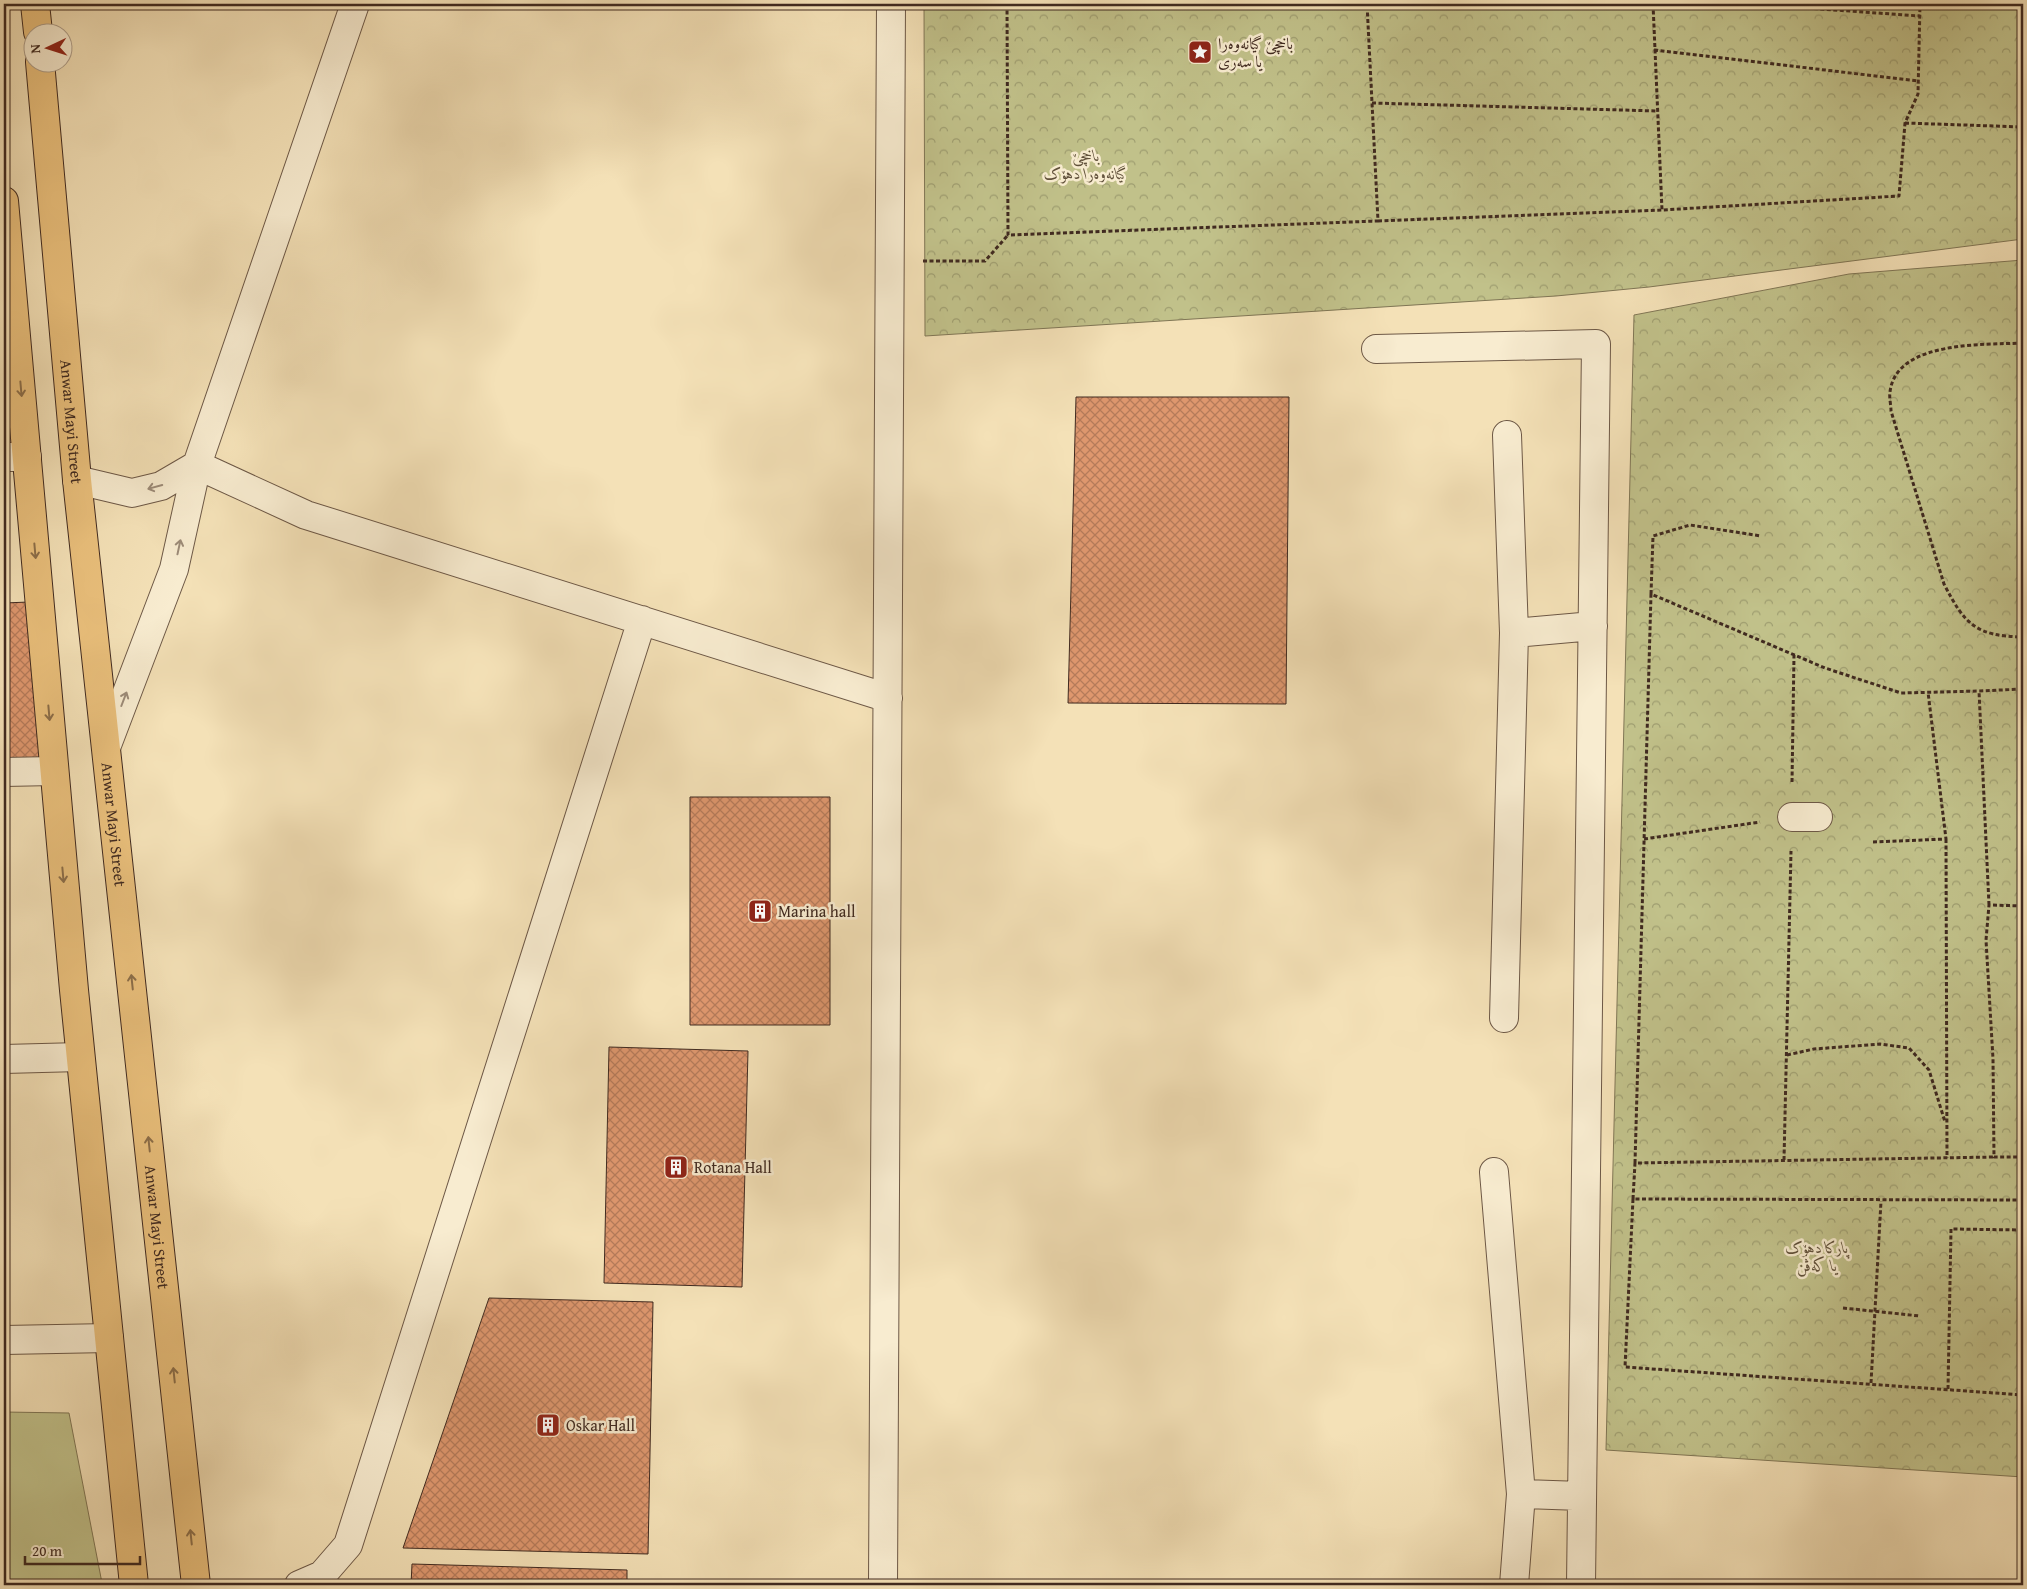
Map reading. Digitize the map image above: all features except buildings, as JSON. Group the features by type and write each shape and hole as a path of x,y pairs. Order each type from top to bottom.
{"main road":[{"path":"35,4 37,22"},
{"name":"Anwar Mayi Street","path":"41,72 77,480 196,1585"},
{"path":"4,201 15,457 54,771 80,1057 134,1585"}],"street":[{"path":"107,745 174,569 197,464 355,4"},
{"path":"883,1585 891,4"},
{"path":"1376,349 1596,344 1581,1585"},
{"path":"1504,1018 1514,633 1507,435"},
{"path":"77,480 132,493 161,486 197,464"},
{"path":"197,464 306,515 888,698"},
{"path":"299,1585 322,1575 348,1545 642,620"},
{"path":"1514,633 1593,626"},
{"path":"4,772 54,771"},
{"path":"4,1059 80,1057"},
{"path":"1494,1172 1521,1494 1514,1585"},
{"path":"4,1340 109,1338"},
{"path":"1521,1494 1581,1496"}],"path":[{"path":"890,262 985,262 1008,235 1007,4"},
{"path":"1367,4 1378,221"},
{"path":"1653,4 1662,210"},
{"path":"1749,4 1920,16"},
{"path":"1008,235 1662,210 1899,196 1905,123 1918,94 1920,4"},
{"path":"1654,50 1919,81"},
{"path":"1372,103 1658,111"},
{"path":"1905,123 2023,127"},
{"path":"2023,343 1946,348 1917,356 1893,380 1890,392 1891,411 1944,584 1953,602 1962,617 1985,632 2002,636 2023,637"},
{"path":"1761,536 1690,525 1653,536 1634,1199 1625,1367 2023,1395"},
{"path":"1651,594 1824,668 1901,693 2023,688"},
{"path":"1784,1160 1787,1055 1805,817 1794,655"},
{"path":"1979,691 1989,905 1986,940 1994,1059 1994,1157"},
{"path":"1928,692 1946,839 1947,1158"},
{"path":"1644,839 1805,817"},
{"path":"1873,842 1946,839"},
{"path":"1989,905 2023,906"},
{"path":"2023,1019 2023,1036"},
{"path":"1787,1055 1814,1049 1880,1044 1908,1048 1929,1070 1947,1128"},
{"path":"1635,1163 2023,1157"},
{"path":"1634,1199 2023,1200"},
{"path":"1871,1383 1881,1201"},
{"path":"1948,1389 1951,1229 2023,1230"},
{"path":"1842,1308 1920,1316"}],"green space":[{"name":"باخچێ گیانه‌وه‌را دهۆک","path":"924,4 2023,4 2023,239 1649,287 1556,296 925,336"},
{"name":"پاركا دهۆک يا كەڤن","path":"2023,260 2023,1477 1606,1450 1634,315 1849,274"},
{"path":"4,1412 69,1413 102,1583 100,1585 4,1585"}],"place":[{"name":"باخچێ گیانەوەرا یا سەری","path":"1200,52"},
{"name":"Marina hall","path":"760,911"},
{"name":"Rotana Hall","path":"676,1167"},
{"name":"Oskar Hall","path":"548,1425"}]}
